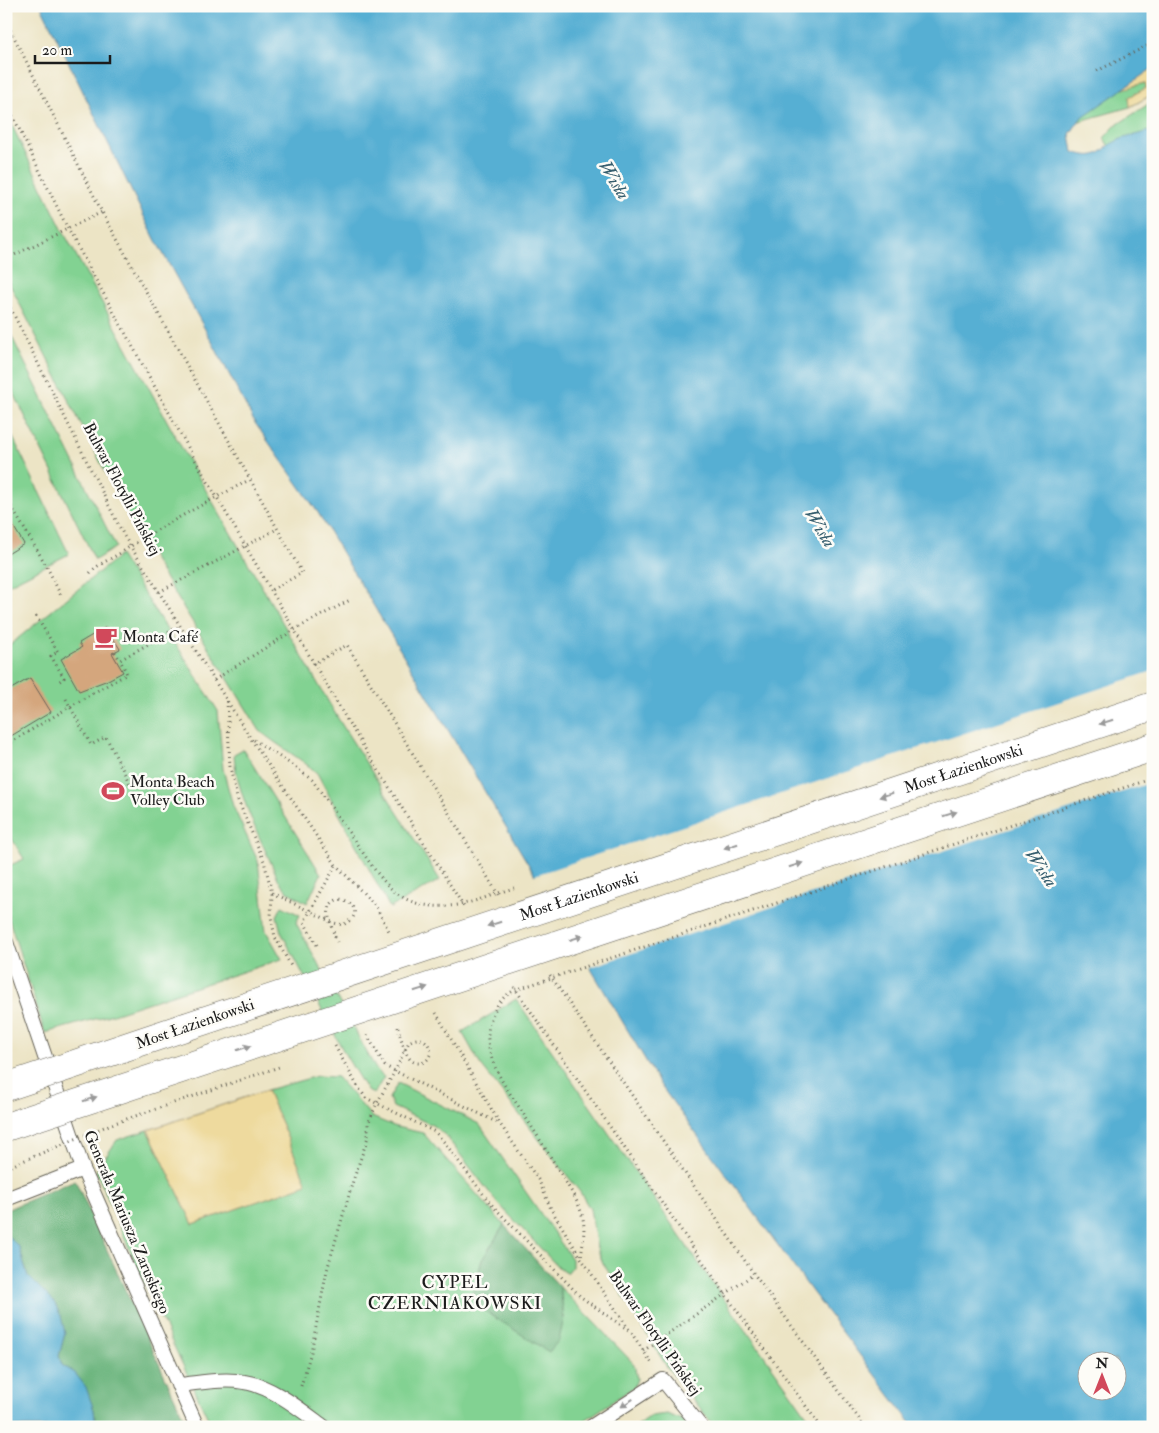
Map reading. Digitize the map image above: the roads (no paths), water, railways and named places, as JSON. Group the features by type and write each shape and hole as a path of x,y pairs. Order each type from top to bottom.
{"main road":[{"name":"Most Łazienkowski","path":"6,1087 1153,706"},
{"path":"6,1127 1153,747"}],"lane":[{"name":"Generała Mariusza Zaruskiego","path":"6,942 82,1169 198,1427"},
{"path":"6,1200 82,1169"},
{"name":"Bulwar Flotylli Pińskiej","path":"591,1427 663,1380 702,1427"},
{"path":"178,1385 212,1381 244,1382 272,1392 324,1427"}],"water":[{"name":"Wisła","path":"41,6 1153,6 1153,68 1081,118 1070,134 1073,152 1083,155 1096,155 1121,139 1149,131 1153,132 1153,1427 914,1427 661,1086 317,511 255,423 155,239"},
{"path":"6,1234 19,1247 28,1276 54,1302 61,1316 65,1333 59,1356 62,1365 75,1373 86,1387 94,1410 96,1427 6,1427"}],"place":[{"name":"Monta Café","path":"106,637"},
{"name":"Monta Beach Volley Club","path":"113,791"}],"district":[{"name":"CYPEL CZERNIAKOWSKI","path":"455,1292"}]}
